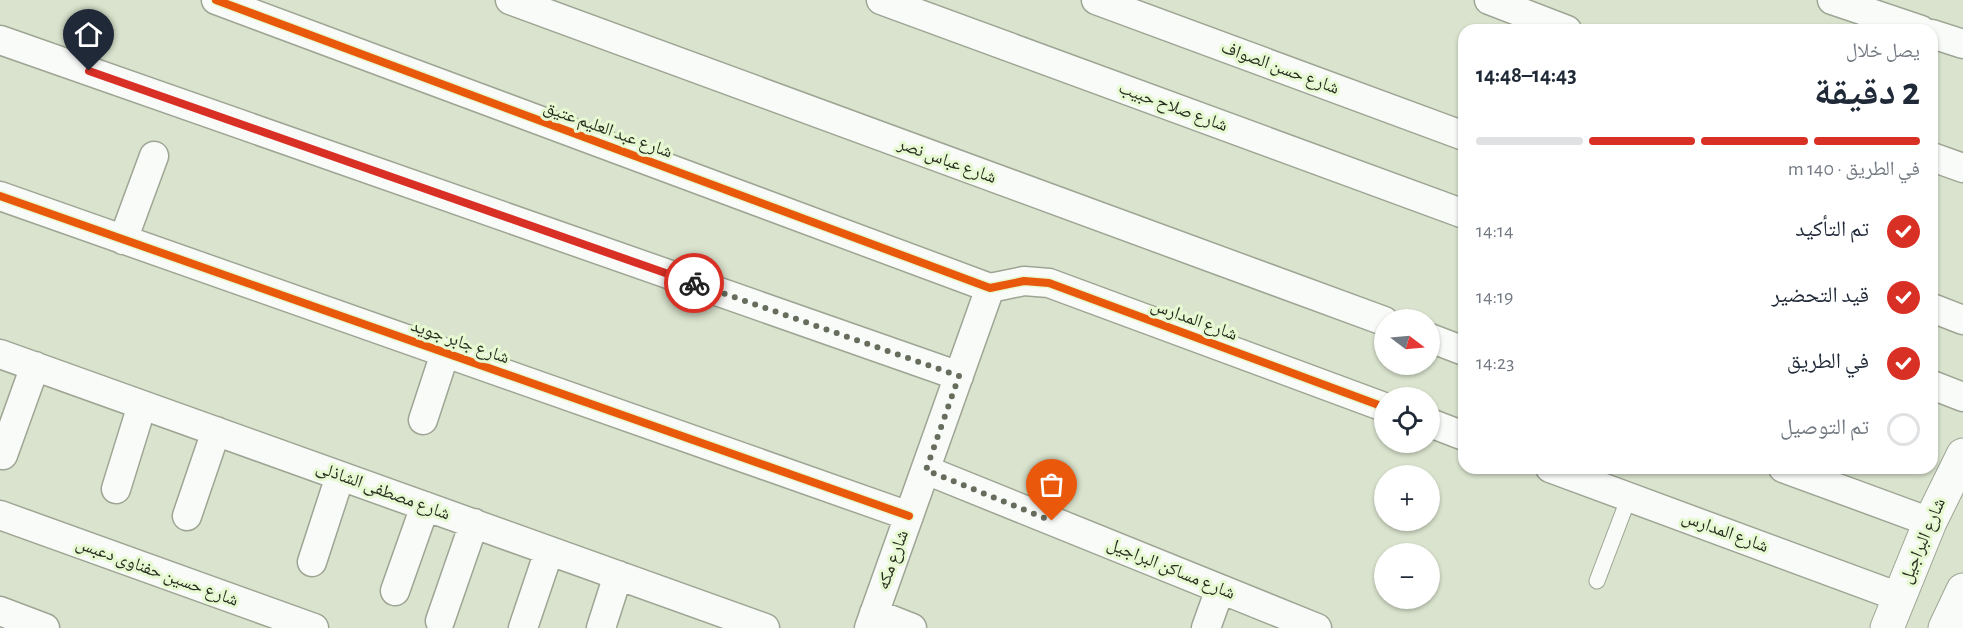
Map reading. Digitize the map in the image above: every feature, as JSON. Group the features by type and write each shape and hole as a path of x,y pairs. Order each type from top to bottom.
{"main road":[{"name":"شارع البراجيل","path":"1887,628 1929,522 1963,455"},
{"path":"1945,628 1963,590"}],"street":[{"name":"شارع عبد العليم عتيق","path":"216,0 990,288"},
{"name":"شارع عباس نصر","path":"510,0 1374,317"},
{"name":"شارع صلاح حبيب","path":"881,0 1458,212"},
{"name":"شارع حسن الصواف","path":"1096,0 1458,134"},
{"path":"1489,0 1551,24"},
{"path":"1832,0 1903,24"},
{"path":"1938,36 1963,44"},
{"path":"0,40 959,376"},
{"path":"123,240 154,156"},
{"path":"1938,159 1963,168"},
{"name":"شارع جابر جويد","path":"0,196 909,516"},
{"name":"شارع المدارس","path":"990,288 1024,281 1049,283 1374,403"},
{"name":"شارع مكه","path":"872,621 990,288"},
{"path":"1938,310 1963,320"},
{"path":"1440,342 1458,349"},
{"path":"423,420 444,353"},
{"name":"شارع مصطفى الشاذلى","path":"0,354 765,628"},
{"path":"3,455 35,366"},
{"path":"1938,388 1963,397"},
{"path":"116,489 142,405"},
{"path":"1440,427 1458,434"},
{"path":"187,516 216,431"},
{"name":"شارع مساكن البراجيل","path":"926,470 1317,628"},
{"name":"شارع المدارس","path":"1566,474 1899,597"},
{"path":"1799,474 1929,522"},
{"path":"312,562 340,476"},
{"path":"395,591 425,506"},
{"name":"شارع حسين حفناوى دعبس","path":"0,515 314,628"},
{"path":"440,621 474,523"},
{"path":"523,628 549,551"},
{"path":"601,628 618,575"},
{"path":"1206,628 1220,589"},
{"path":"0,611 45,628"},
{"path":"872,621 912,628"}],"lane":[{"path":"1597,581 1629,497"}],"cycle path":[{"path":"216,0 990,288 1024,281 1049,283 1374,403"},
{"path":"0,196 909,516"}],"way so far":[{"path":"694,283 959,376 926,470 1052,521"}],"route":[{"path":"89,71 694,283"}]}
